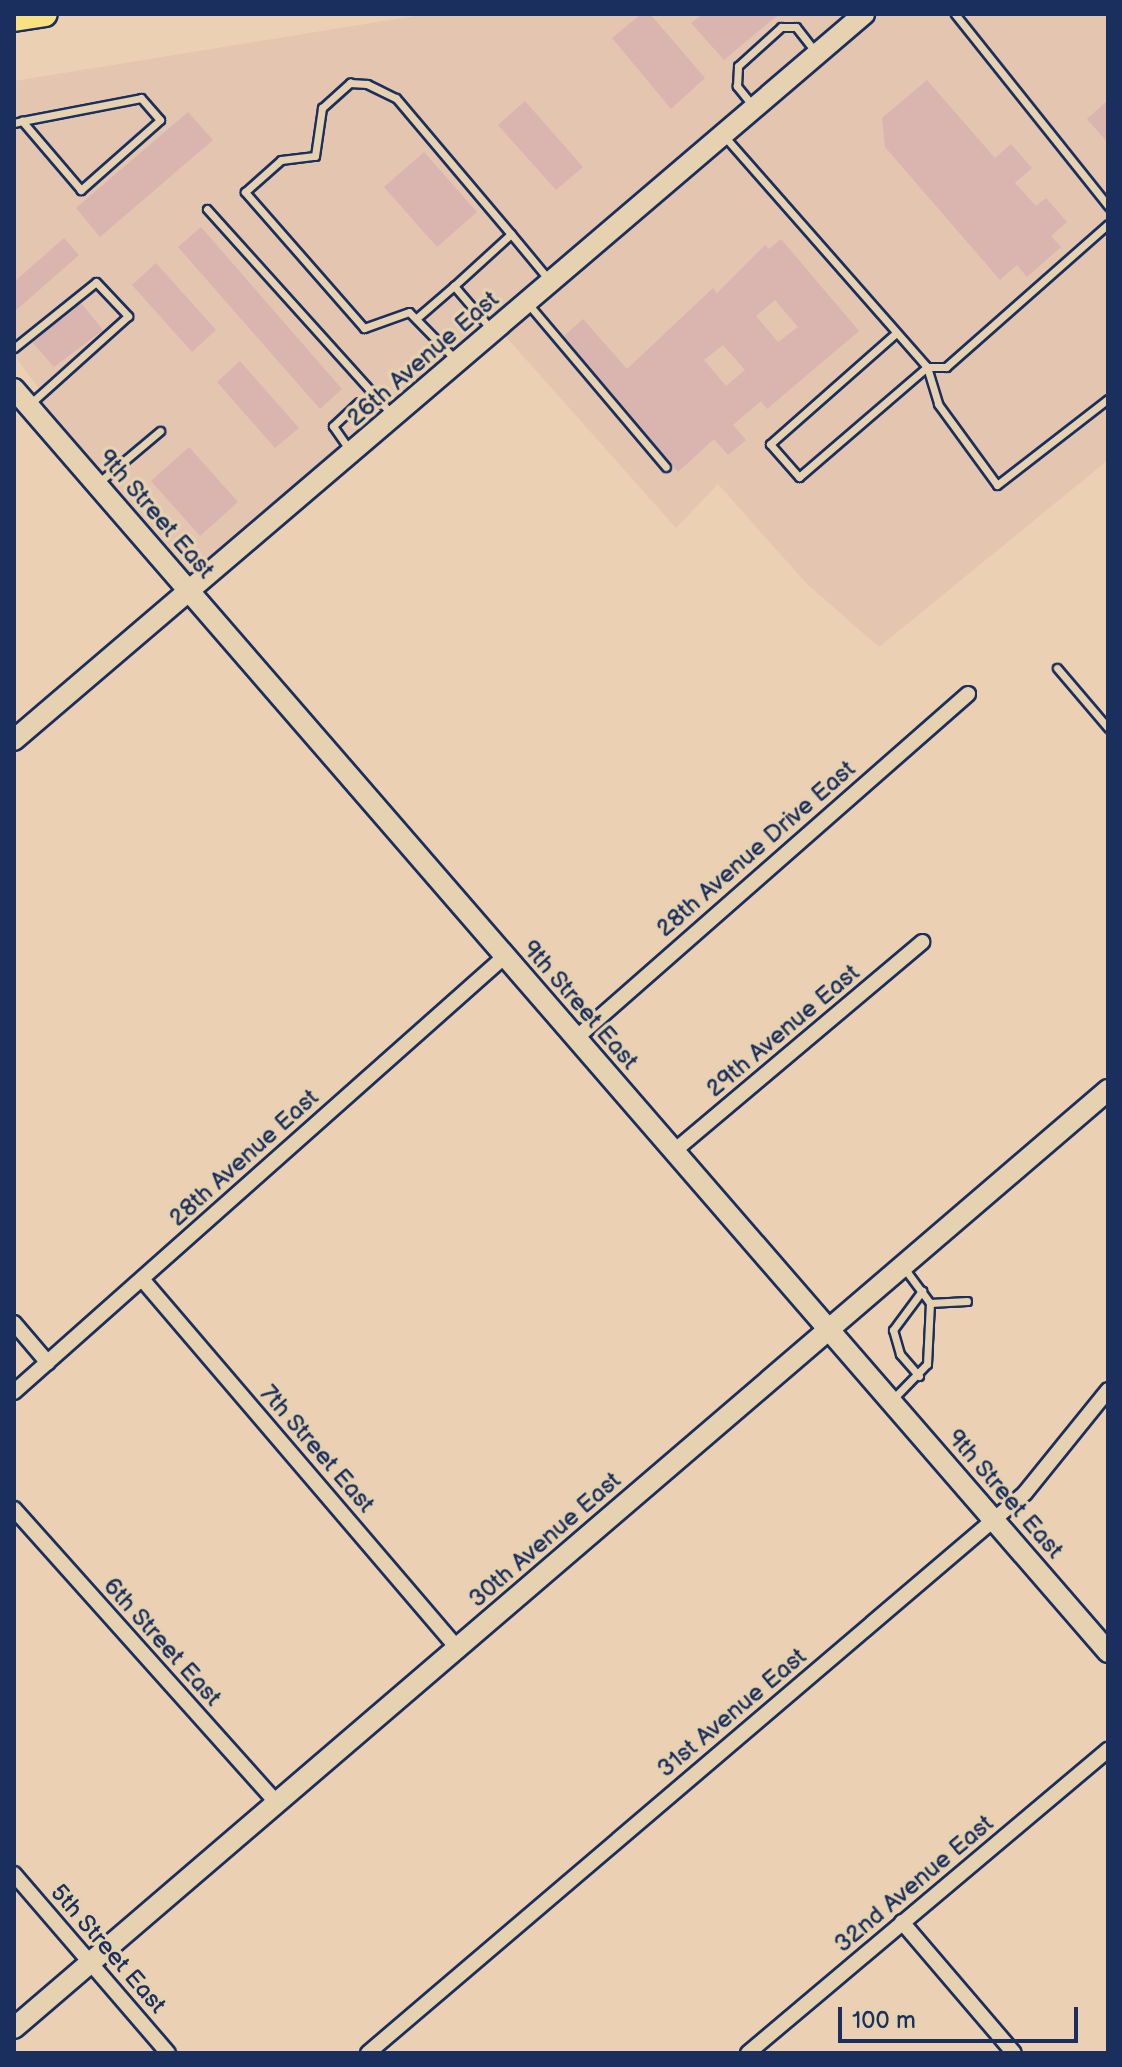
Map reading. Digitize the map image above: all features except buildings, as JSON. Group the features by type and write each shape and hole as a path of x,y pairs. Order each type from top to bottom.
{"main road":[{"path":"14,19 45,14"}],"street":[{"name":"26th Avenue East","path":"14,740 191,594 864,14"},
{"name":"9th Street East","path":"14,389 673,1152 1105,1644"},
{"name":"28th Avenue Drive East","path":"575,1039 968,694"},
{"name":"29th Avenue East","path":"673,1152 922,942"},
{"name":"28th Avenue East","path":"14,1392 504,957"},
{"name":"30th Avenue East","path":"14,2028 1108,1090"},
{"name":"7th Street East","path":"142,1279 458,1649"},
{"path":"14,1323 48,1363"},
{"name":"31st Avenue East","path":"368,2053 1025,1493 1108,1390"},
{"name":"6th Street East","path":"14,1509 278,1804"},
{"name":"32nd Avenue East","path":"748,2053 1108,1750"},
{"name":"5th Street East","path":"14,1874 168,2053"},
{"path":"902,1922 1014,2053"}],"lane":[{"path":"955,14 1108,206"},
{"path":"755,108 737,86 738,66 781,27 796,27 818,54"},
{"path":"458,363 418,317 399,310 375,329 364,328 245,192 281,160 315,156 322,108 340,90 367,84 396,98 552,283"},
{"path":"141,98 160,120 81,190 18,122 141,98"},
{"path":"723,135 927,367 938,404 997,485 1108,399"},
{"path":"207,209 395,418"},
{"path":"896,333 770,444 799,477 927,367 946,367 1108,224"},
{"path":"418,317 511,234"},
{"path":"14,348 96,282 129,318 28,406"},
{"path":"454,286 493,333"},
{"path":"528,304 666,467"},
{"path":"353,453 333,426 359,402"},
{"path":"96,485 160,431"},
{"path":"1057,668 1108,728"},
{"path":"890,1401 919,1376 927,1364 930,1303 903,1268"},
{"path":"919,1376 900,1354 893,1330 922,1291"},
{"path":"930,1303 967,1301"}],"shaded area":[{"path":"427,14 849,14 191,581 34,400 42,393 14,355 14,81"},
{"path":"878,14 1108,14 1108,460 879,647 807,584 718,484 676,528 505,336"}]}
